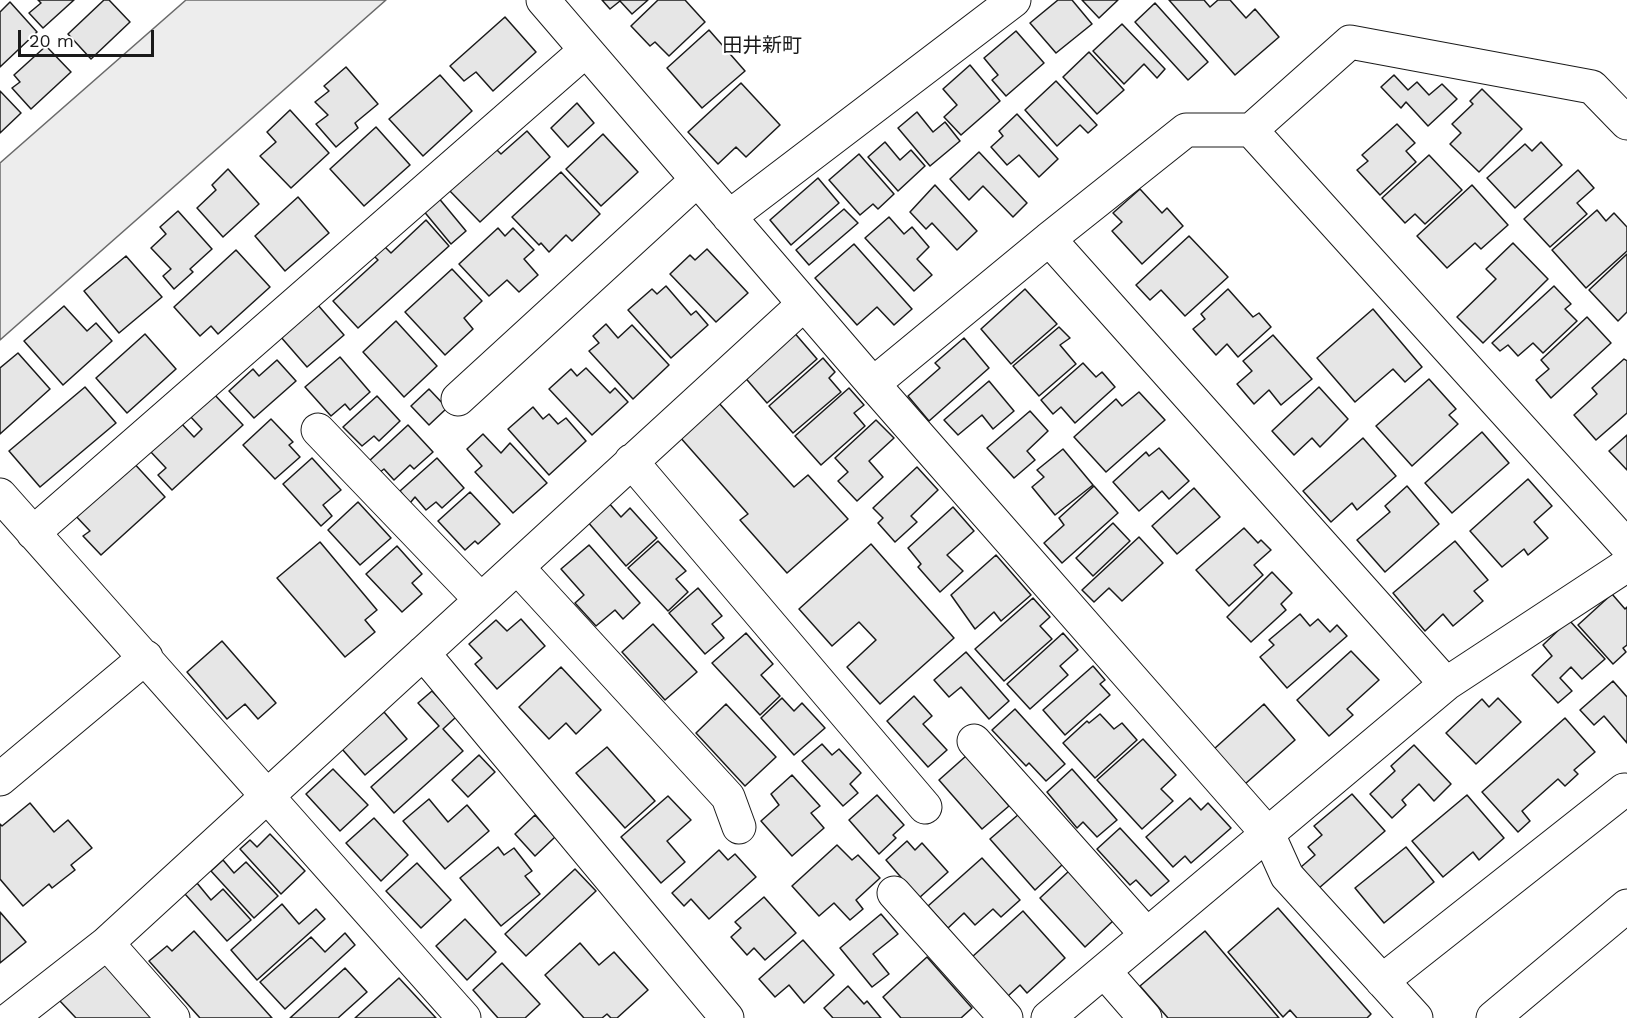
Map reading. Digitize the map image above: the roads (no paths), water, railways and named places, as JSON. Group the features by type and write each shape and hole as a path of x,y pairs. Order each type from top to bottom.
{"street":[{"path":"543,0 873,384 1268,834 1287,876 1416,1018"},
{"path":"729,217 1014,0"},
{"path":"873,384 1186,130 1251,130 1350,42 1592,87 1627,123"},
{"path":"33,533 585,51"},
{"path":"1251,130 1627,546"},
{"path":"458,399 697,180"},
{"path":"1049,239 1446,684"},
{"path":"32,1013 804,304"},
{"path":"318,430 481,600"},
{"path":"632,461 925,807"},
{"path":"0,495 464,1018"},
{"path":"1048,1018 1446,684 1627,565"},
{"path":"517,567 728,797 739,827"},
{"path":"423,653 727,1018"},
{"path":"0,780 146,657"},
{"path":"975,741 1147,935"},
{"path":"1382,981 1624,790"},
{"path":"894,893 1006,1018"},
{"path":"1493,1018 1627,906"},
{"path":"107,943 173,1018"},
{"path":"1104,971 1145,1018"}],"district":[{"name":"田井新町","path":"762,46"}]}
